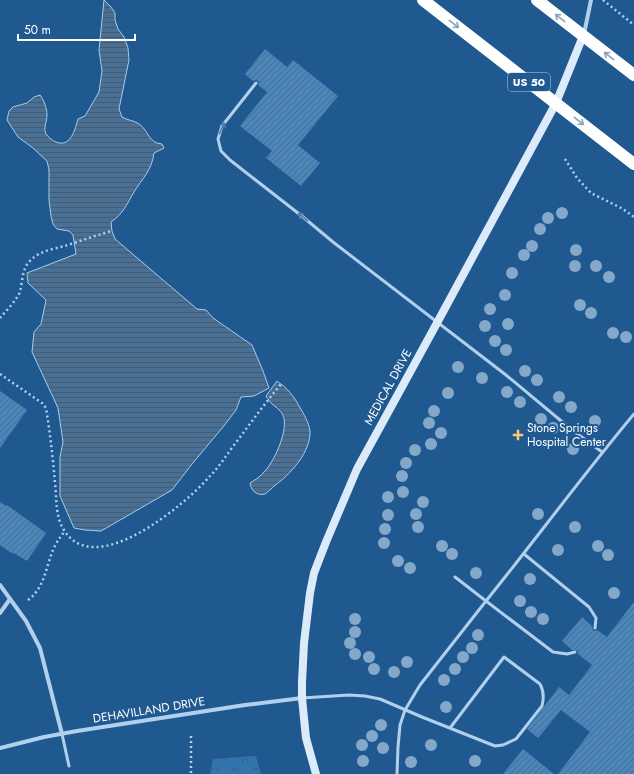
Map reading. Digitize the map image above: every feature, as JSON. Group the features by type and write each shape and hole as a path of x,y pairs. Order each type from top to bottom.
{"highway":[{"name":"US 50","path":"423,0 634,164"},
{"path":"537,0 634,75"}],"street":[{"path":"584,36 590,0"},
{"name":"MEDICAL DRIVE","path":"316,774 306,738 302,698 302,664 304,643 314,573 357,469 438,323 556,103 584,36"},
{"path":"0,585 30,627 40,648 62,734"},
{"path":"0,613 10,599"},
{"name":"DEHAVILLAND DRIVE","path":"0,748 62,734 302,698"}],"lane":[{"path":"256,83 222,126 218,139 221,151 230,160 303,216 333,242 506,375 561,421 602,452"},
{"path":"397,774 400,725 410,700 420,685 524,554 602,452 634,414"},
{"path":"524,554 589,607 596,618 595,628"},
{"path":"455,577 554,652 567,654 575,652"},
{"path":"302,698 338,695 365,696 380,699 405,710 450,728 495,746 516,739 542,706 544,699 542,688 540,684 504,657 450,728"},
{"path":"62,734 69,766"}],"path":[{"path":"602,0 634,25"},
{"path":"565,158 577,178 591,193 623,209 634,217"},
{"path":"0,318 18,295 25,268 29,261 46,251 112,231"},
{"path":"0,374 42,403 46,408 60,523 74,541 94,547 117,544 125,541 158,521 181,504 211,476 282,383"},
{"path":"28,600 35,594 41,584 53,551 58,540 65,531"},
{"path":"191,736 191,774"}],"green space":[{"path":"256,756 261,774 210,774 213,759"}],"shaded area":[{"path":"104,0 115,13 115,20 118,29 124,37 128,48 129,60 119,109 122,117 139,124 154,142 162,144 164,148 154,153 153,159 146,174 127,205 111,222 115,239 197,309 206,310 213,318 252,345 269,388 254,396 241,397 236,410 172,490 101,531 74,528 60,496 60,457 63,442 58,408 32,352 34,332 41,324 46,300 28,283 27,273 76,254 73,235 69,231 57,229 53,224 49,200 49,170 47,161 18,137 7,120 9,111 13,107 27,103 34,97 40,95 46,110 46,134 56,142 61,143 69,140 74,132 78,119 85,116 99,92 102,71 99,50"},
{"path":"277,381 290,392 303,412 310,431 309,439 303,455 287,476 265,494 257,494 253,491 250,483 262,475 269,466 277,452 283,436 283,415 266,396"}],"building":[{"path":"265,49 287,67 293,60 338,96 298,145 320,163 301,186 266,158 272,151 240,126 267,92 258,85 258,81 253,81 245,74"},
{"path":"0,391 27,410 0,448"},
{"path":"0,502 6,506 7,505 46,533 27,561 0,545"},
{"path":"634,602 634,774 558,774 590,732 561,710 538,738 527,729 559,687 569,695 592,665 578,654 577,650 572,650 562,641 582,617 592,626 593,630 597,630 607,637"},
{"path":"523,749 554,774 503,774"}],"place":[{"name":"Stone Springs Hospital Center","path":"518,435"}]}
